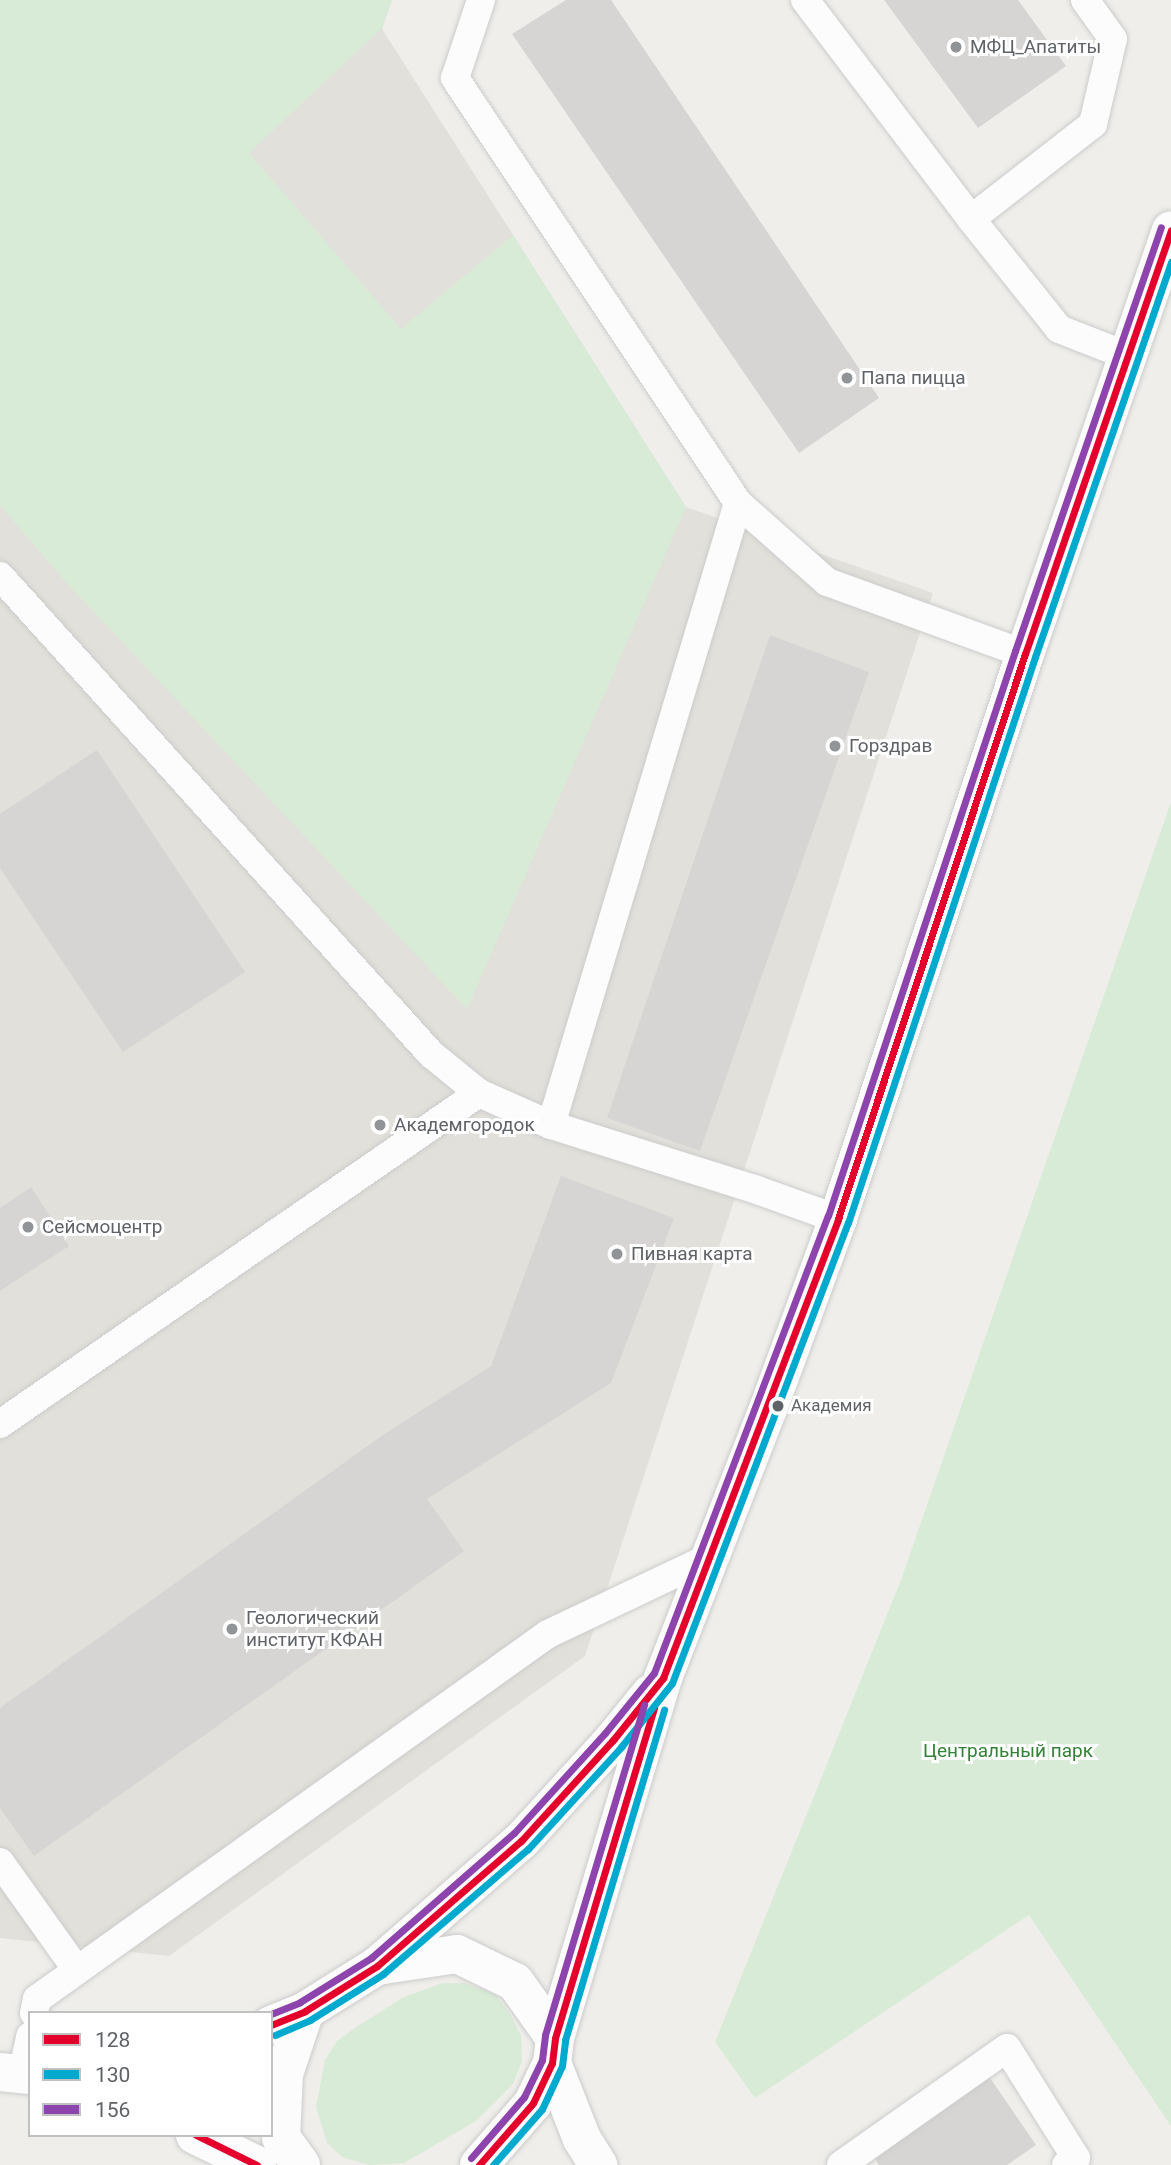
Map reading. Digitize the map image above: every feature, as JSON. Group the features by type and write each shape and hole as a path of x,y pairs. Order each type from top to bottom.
{"street":[{"path":"479,2165 533,2103 553,2050 663,1678 768,1409 838,1219 1025,654 1171,230"},
{"path":"300,2165 281,2137 288,2018 377,1966 521,1841 613,1740 663,1678"},
{"path":"377,1966 457,1954 515,1982 553,2050 582,2139 598,2165"},
{"path":"199,2137 257,2165"}],"lane":[{"path":"481,0 455,78 738,503 827,582 1025,654"},
{"path":"805,0 971,219 1059,329 1128,356"},
{"path":"971,219 1093,124 1113,39 1085,0"},
{"path":"551,1125 738,503"},
{"path":"0,576 431,1054 479,1093 551,1125 757,1190 838,1219"},
{"path":"0,1424 479,1093"},
{"path":"34,2011 37,1999 548,1634 708,1558"},
{"path":"0,1861 77,1970"},
{"path":"17,2074 28,2042"},
{"path":"841,2165 1007,2048 1076,2158 1066,2165"}],"shaded area":[{"name":"Академгородок","path":"0,0 392,0 382,29 686,507 933,593 585,1656 169,1956 0,1938"}],"green space":[{"path":"0,0 392,0 382,28 249,153 401,329 513,235 686,507 467,1009 64,580 0,505"},
{"name":"Центральный парк","path":"1171,802 1171,2126 1029,1915 755,2098 715,2042 901,1580"},
{"path":"443,1983 464,1983 495,1994 510,2014 521,2036 522,2061 513,2084 476,2121 404,2163 369,2165 342,2157 327,2143 316,2107 325,2060 337,2041 358,2026 404,1997"}],"building":[{"path":"566,0 611,0 879,398 799,453 512,34"},
{"path":"884,0 1018,0 1066,66 978,128"},
{"path":"770,635 869,672 700,1151 607,1118"},
{"path":"97,750 245,972 123,1052 0,868 0,814"},
{"name":"Геологический институт КФАН","path":"561,1176 674,1218 611,1383 427,1499 464,1551 34,1856 0,1808 0,1708 383,1435 491,1366"},
{"name":"Сейсмоцентр","path":"31,1187 69,1246 0,1291 0,1208"},
{"path":"988,2075 1036,2145 1007,2165 879,2165 873,2155"}],"transit line":[{"name":"156","path":"273,2013 300,2002 371,1958 514,1833 605,1733 654,1673 828,1216 1015,651 1161,227"},
{"name":"128","path":"273,2024 305,2011 377,1966 521,1841 613,1740 663,1678 838,1219 1025,654 1171,230"},
{"name":"130","path":"275,2035 310,2020 383,1974 528,1849 621,1747 672,1683 848,1223 1035,657 1171,262"},
{"name":"156","path":"471,2158 524,2097 542,2060 545,2035 644,1704"},
{"name":"128","path":"479,2165 533,2103 552,2063 555,2038 654,1707"},
{"name":"130","path":"493,2165 542,2109 562,2066 565,2040 664,1710"},
{"name":"128","path":"200,2137 257,2165"}],"place":[{"name":"МФЦ_Апатиты","path":"956,47"},
{"name":"Папа пицца","path":"847,378"},
{"name":"Горздрав","path":"835,746"},
{"name":"Академгородок","path":"380,1125"},
{"name":"Сейсмоцентр","path":"28,1227"},
{"name":"Пивная карта","path":"617,1254"},
{"name":"Академия","path":"778,1406"},
{"name":"Геологический институт КФАН","path":"232,1629"}]}
